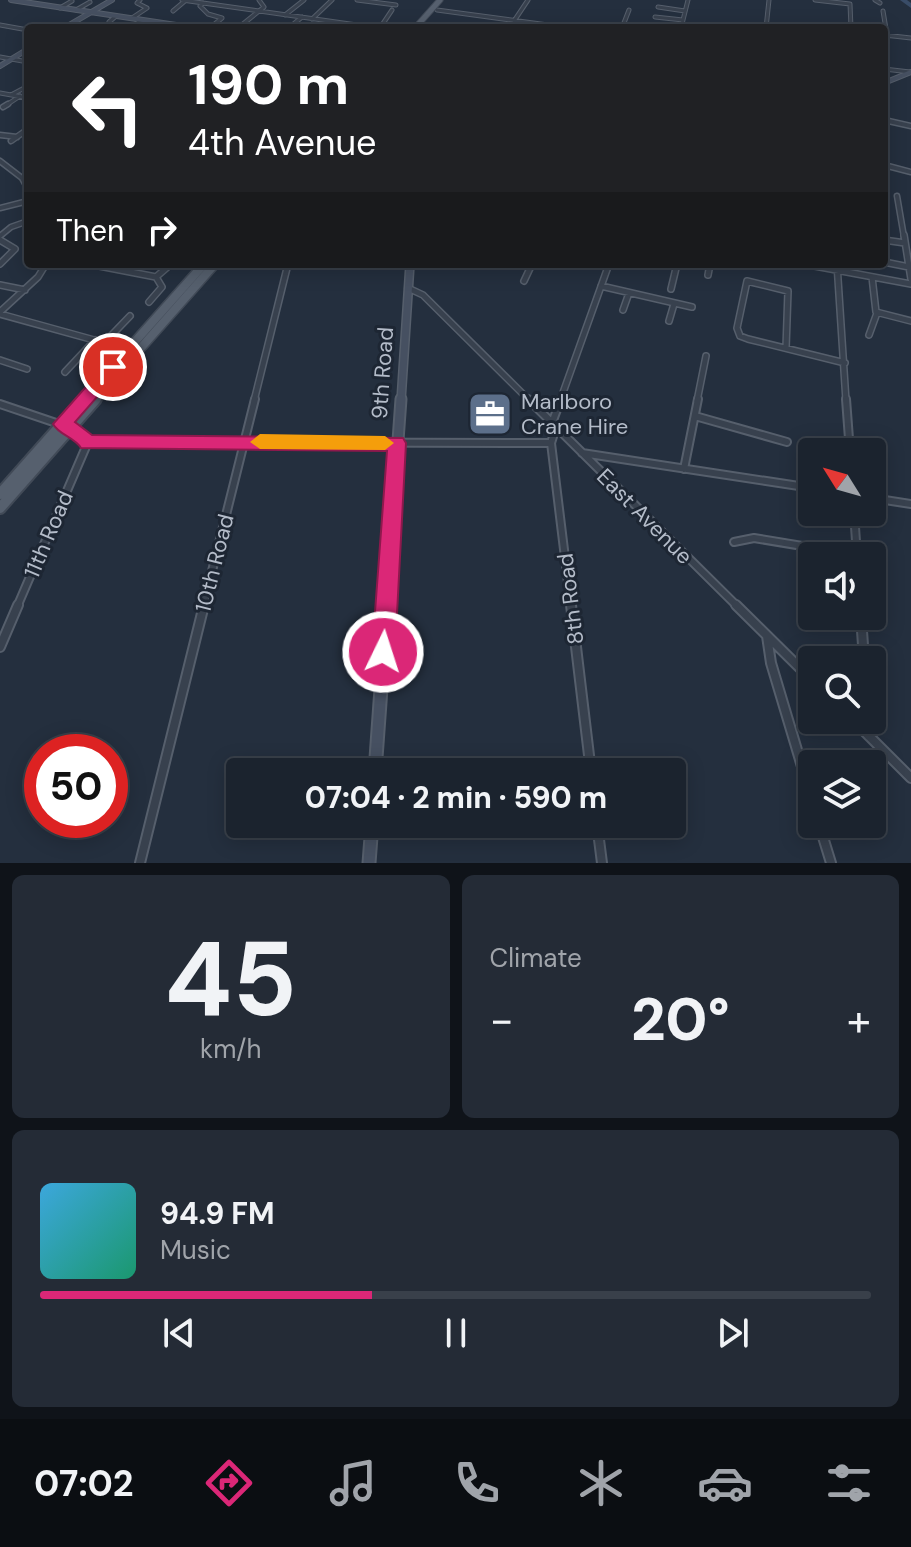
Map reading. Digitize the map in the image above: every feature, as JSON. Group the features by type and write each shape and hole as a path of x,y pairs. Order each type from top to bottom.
{"main road":[{"path":"11,0 168,24"},
{"path":"70,24 112,0"},
{"path":"419,24 440,0"},
{"path":"425,24 446,0"},
{"path":"0,66 24,51"},
{"path":"888,81 910,72"},
{"path":"0,508 201,268"},
{"path":"0,494 67,426 211,268"},
{"name":"9th Road","path":"376,758 410,268"},
{"path":"369,863 371,838"}],"street":[{"path":"132,18 147,8 137,3 140,0"},
{"path":"173,11 184,0 349,24"},
{"path":"218,5 224,0"},
{"path":"243,24 264,6 259,0"},
{"path":"285,15 304,0"},
{"path":"312,19 332,0"},
{"path":"357,0 396,5"},
{"path":"514,21 528,0"},
{"path":"682,24 687,0"},
{"path":"766,24 769,0"},
{"path":"815,0 850,2 851,24"},
{"path":"875,0 880,3"},
{"path":"60,8 72,1"},
{"path":"76,10 90,2"},
{"path":"203,3 200,6 206,13 222,18 215,24"},
{"path":"658,7 685,11"},
{"path":"382,24 392,10"},
{"path":"437,10 538,24"},
{"path":"624,24 629,10"},
{"path":"883,11 885,24"},
{"path":"109,22 116,16"},
{"path":"294,24 302,17"},
{"path":"655,17 683,20"},
{"path":"136,24 142,20"},
{"path":"0,25 24,29"},
{"path":"888,35 911,38"},
{"path":"0,57 24,61"},
{"path":"888,69 910,72"},
{"path":"11,95 24,88"},
{"path":"0,93 24,97"},
{"path":"3,107 20,96"},
{"path":"888,121 911,126"},
{"path":"11,141 24,132"},
{"path":"0,135 17,137"},
{"path":"0,161 24,181"},
{"path":"888,166 911,172"},
{"path":"849,438 838,268 872,277 911,282 897,196"},
{"path":"0,208 24,202"},
{"path":"0,264 15,249 0,238 11,227 24,222"},
{"path":"888,241 905,243"},
{"path":"888,263 909,267"},
{"path":"0,313 44,268"},
{"path":"115,268 156,277 162,286 149,302"},
{"path":"156,277 166,268"},
{"name":"10th Road","path":"140,863 287,268"},
{"path":"524,281 530,268"},
{"name":"8th Road","path":"589,758 551,443 554,425 608,268"},
{"path":"671,289 676,268"},
{"path":"708,275 709,268"},
{"path":"869,335 877,313 872,277"},
{"path":"786,348 789,292 782,287 747,281 738,333 748,339 845,363"},
{"path":"0,285 25,290"},
{"path":"601,286 692,307"},
{"name":"East Avenue","path":"408,288 423,295 798,666"},
{"path":"623,310 629,293"},
{"path":"669,321 674,304"},
{"path":"0,313 123,348"},
{"path":"877,313 911,321"},
{"path":"104,343 130,316"},
{"path":"65,372 95,340"},
{"path":"684,469 706,356"},
{"path":"0,360 27,369"},
{"path":"0,404 67,426 88,442 551,443"},
{"path":"695,416 787,442"},
{"name":"11th Road","path":"0,647 88,442"},
{"path":"581,452 798,486"},
{"path":"886,500 911,504"},
{"path":"734,542 754,538 798,546"},
{"path":"767,636 771,663 798,753"},
{"path":"869,736 911,778"},
{"path":"599,838 602,863"},
{"path":"823,838 831,863"}],"waterway":[{"path":"903,0 911,6"}],"slow traffic":[{"path":"260,442 385,443"}],"place":[{"name":"Marlboro Crane Hire","path":"490,414"}],"route":[{"path":"113,367 62,424 81,434 88,442 397,443 383,652"}]}
